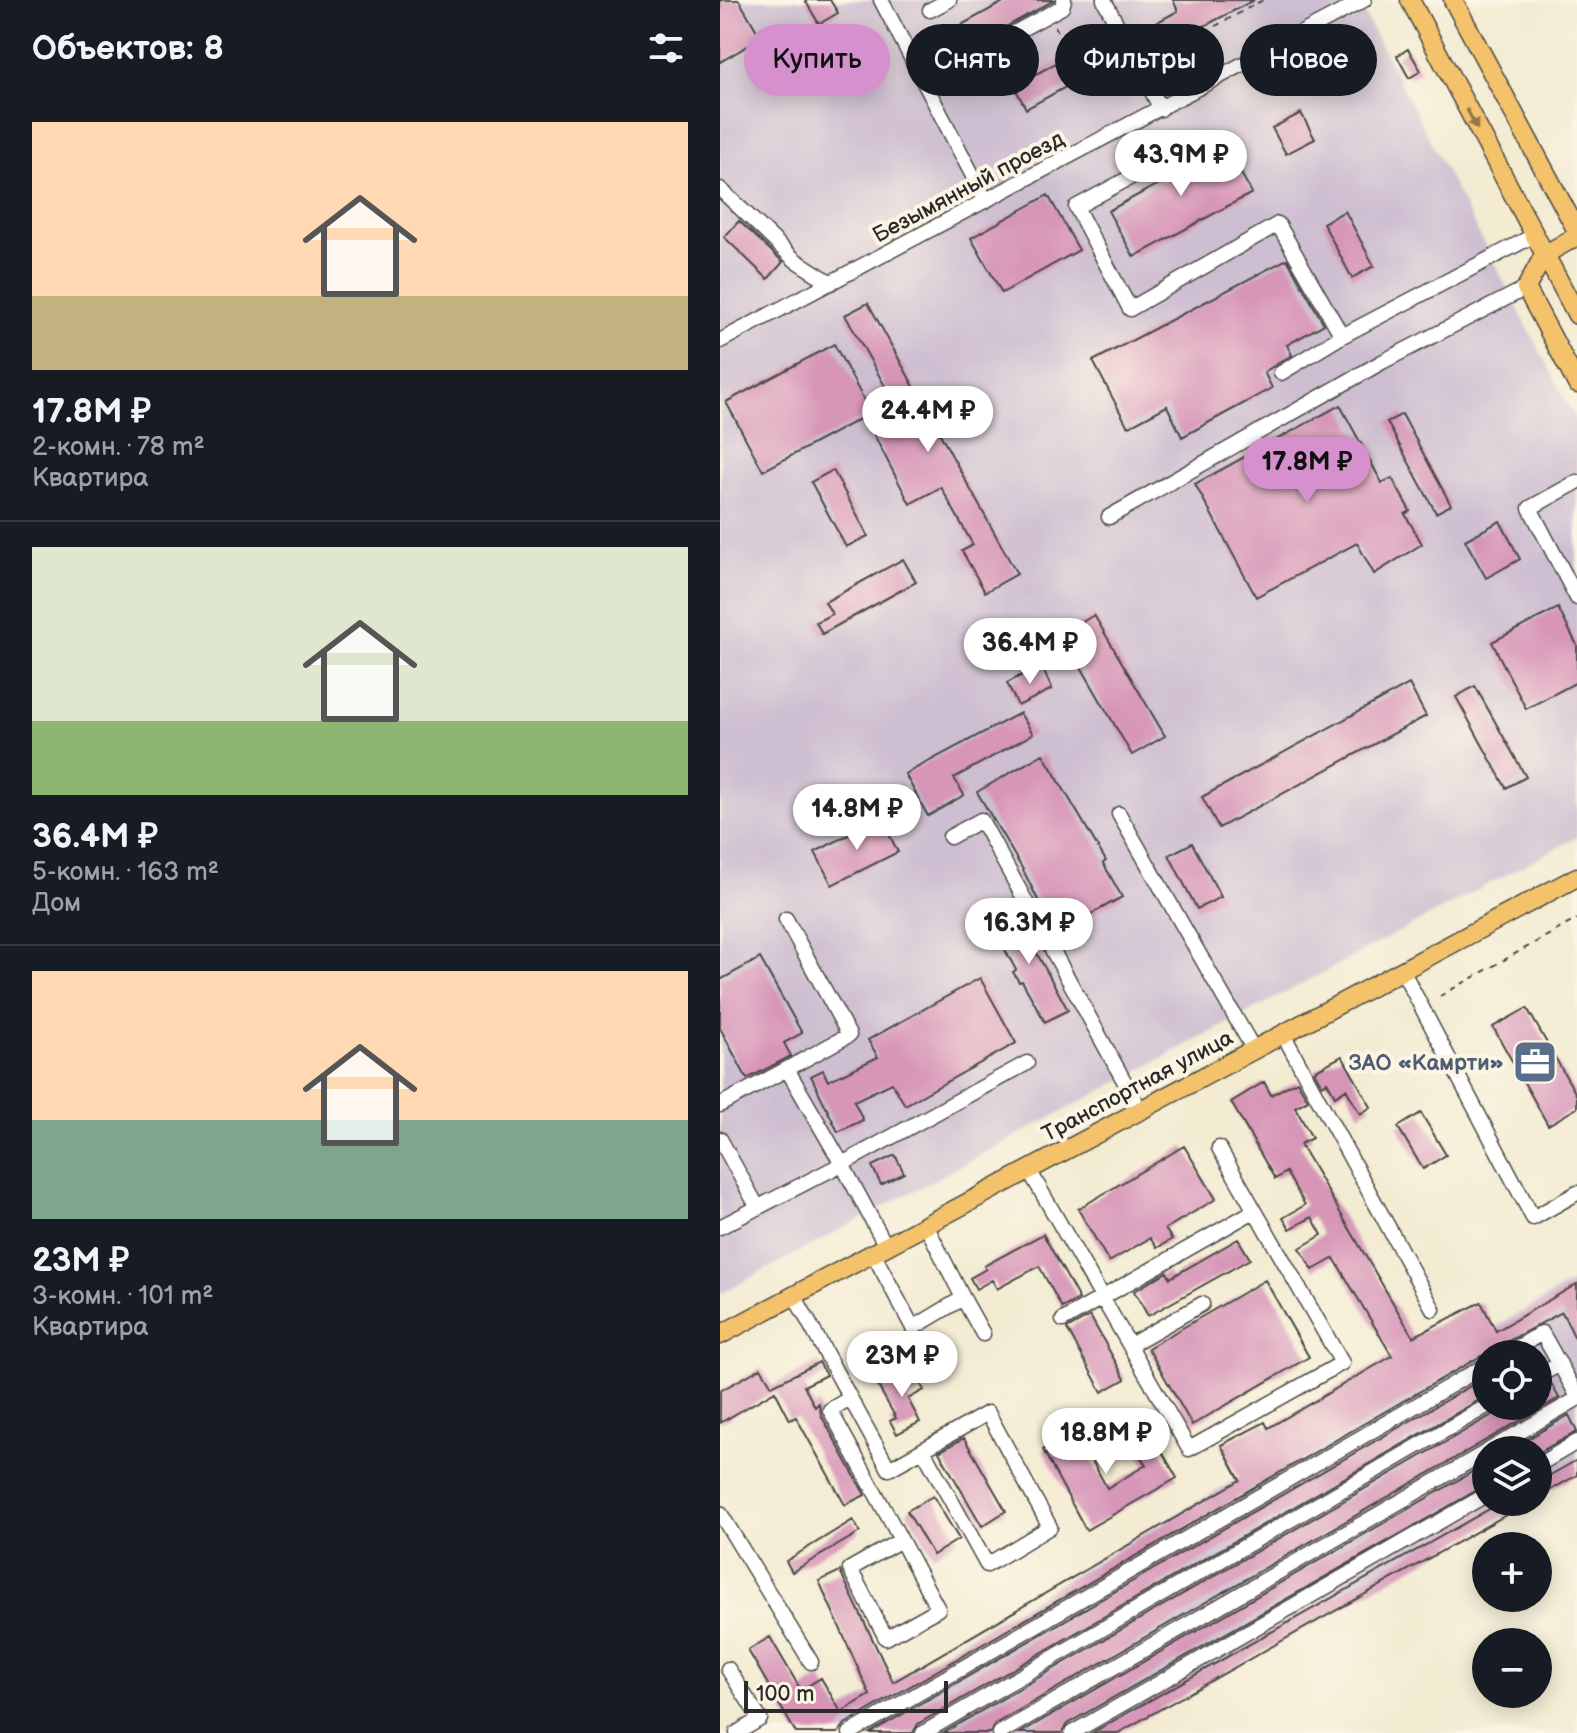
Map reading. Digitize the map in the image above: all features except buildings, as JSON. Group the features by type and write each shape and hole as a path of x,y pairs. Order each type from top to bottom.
{"main road":[{"path":"1410,0 1577,315"},
{"path":"1453,0 1577,233 1544,255 1526,288 1577,384"},
{"name":"Транспортная улица","path":"720,1335 1577,877"}],"street":[{"path":"881,0 986,201"},
{"path":"930,10 949,0"},
{"path":"1032,24 1062,7 1064,0"},
{"name":"Безымянный проезд","path":"720,341 1364,0"},
{"path":"1109,2 1117,24"},
{"path":"1154,96 1161,109"},
{"path":"1142,171 1076,207 1130,309 1278,224 1342,336"},
{"path":"720,189 795,260 831,283"},
{"path":"1281,373 1342,336 1533,236"},
{"path":"1109,517 1382,362 1526,288"},
{"path":"1577,482 1530,508 1577,598"},
{"path":"1119,814 1254,1050"},
{"path":"950,837 981,820 1140,1110"},
{"path":"720,1105 849,1035 786,919"},
{"path":"1402,970 1533,1218 1577,1193"},
{"path":"1283,1034 1433,1309"},
{"path":"720,1227 1027,1063"},
{"path":"787,1069 842,1164 913,1328 963,1298"},
{"path":"720,1139 758,1208"},
{"path":"1029,1170 1189,1449 1342,1363 1219,1148"},
{"path":"1063,1320 1254,1211"},
{"path":"926,1225 983,1334"},
{"path":"794,1295 889,1469 988,1413 1050,1527 987,1565 923,1450"},
{"path":"1130,1345 1202,1304"},
{"path":"1530,1340 1542,1333 1546,1340"},
{"path":"1513,1436 1577,1397 1552,1350"},
{"path":"1552,1368 1560,1364"},
{"path":"852,1733 1472,1373"},
{"path":"850,1398 830,1410 901,1540 938,1609 886,1638 850,1569 901,1540"},
{"path":"923,1733 1472,1415"},
{"path":"1552,1457 1577,1442"},
{"path":"1000,1733 1472,1460"},
{"path":"1072,1733 1472,1503"},
{"path":"720,1513 811,1662"},
{"path":"728,1669 768,1733"},
{"path":"737,1733 760,1719"}],"path":[{"path":"1219,24 1263,0"},
{"path":"1049,15 1055,27"},
{"path":"1440,996 1577,919"}],"shaded area":[{"path":"720,0 1357,0 1370,24 1240,24 1240,96 1377,96 1377,38 1577,422 1577,837 720,1294"},
{"path":"1577,1279 1577,1475 1552,1489 1552,1436 1472,1436 1472,1516 1504,1516 1118,1733 803,1733 1472,1341 1472,1420 1552,1420 1552,1340 1473,1340"}],"place":[{"name":"ЗАО «Камрти»","path":"1535,1062"}]}
